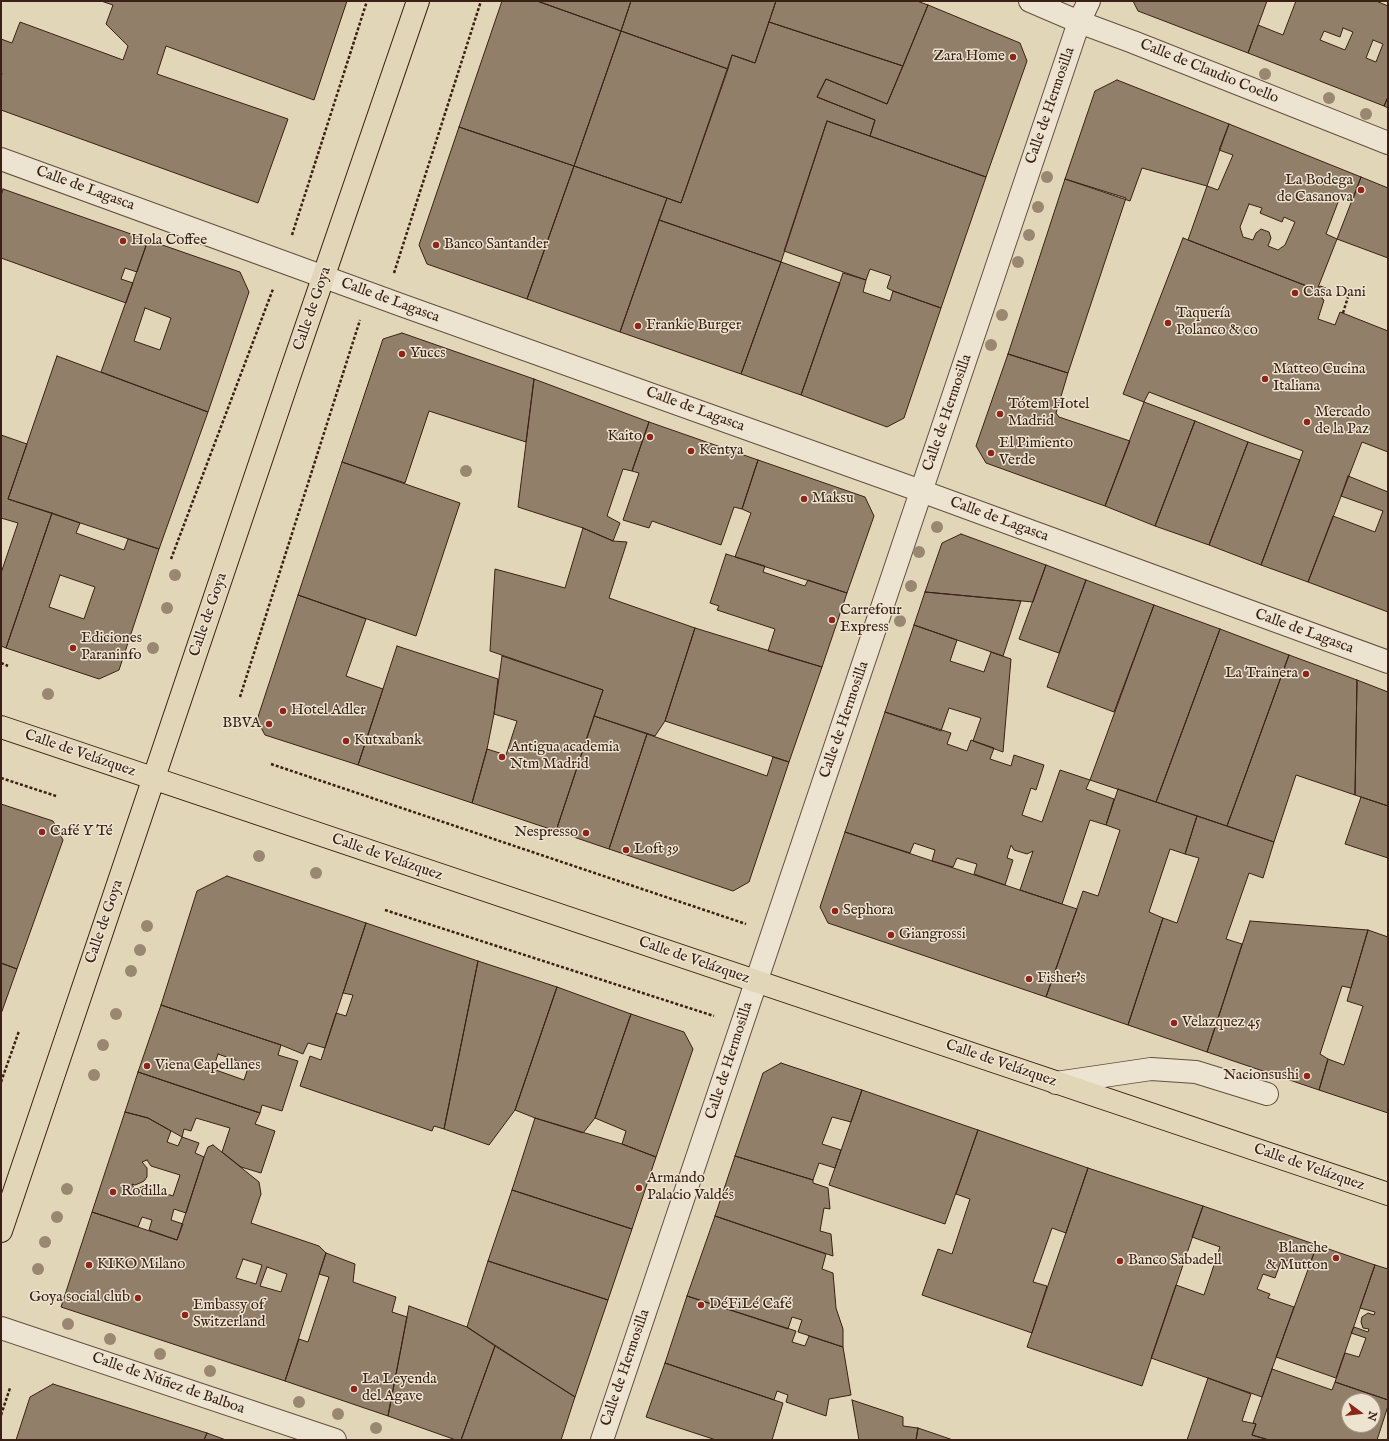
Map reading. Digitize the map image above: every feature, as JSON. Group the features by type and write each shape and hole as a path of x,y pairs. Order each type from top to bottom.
{"main road":[{"name":"Calle de Goya","path":"1,1231 418,1"},
{"name":"Calle de Velázquez","path":"1,727 1388,1194"}],"street":[{"name":"Calle de Claudio Coello","path":"1030,1 1079,22 1140,44 1388,143"},
{"name":"Calle de Hermosilla","path":"602,1440 1079,22 1089,1"},
{"name":"Calle de Lagasca","path":"1,159 324,277 922,491 1388,662"},
{"path":"1056,1083 1151,1069 1196,1072 1267,1094"},
{"name":"Calle de Núñez de Balboa","path":"1,1328 335,1440"}],"path":[{"path":"171,559 284,262 367,1"},
{"path":"240,697 377,296 481,1"},
{"path":"1343,313 1348,297"},
{"path":"1,663 8,666"},
{"path":"271,764 772,934"},
{"path":"1,778 56,796"},
{"path":"385,910 742,1025"},
{"path":"1,1082 19,1031"},
{"path":"1,1415 10,1388"}],"building":[{"path":"101,1 347,1 314,100 166,46 157,74 288,119 258,203 1,110 1,39 12,43 20,22 123,60 128,46 106,24 113,5"},
{"path":"502,1 537,1 621,31 574,166 459,127"},
{"path":"537,1 631,1 621,31"},
{"path":"631,1 776,1 755,63 732,55 728,69 621,31"},
{"path":"776,1 917,1 928,5 903,66 769,22"},
{"path":"1133,1 1267,1 1248,53 1138,11"},
{"path":"1296,1 1376,1 1388,6 1388,97 1384,106 1248,53 1258,25 1283,35","holes":["1343,28 1353,32 1345,50 1320,40 1324,31 1340,37","1373,40 1383,44 1376,62 1366,58"]},
{"path":"928,5 1020,43 1027,61 986,177 870,136 875,120 817,97 826,79 887,104"},
{"path":"769,22 903,66 887,104 826,79 817,97 875,120 870,136 827,121 781,262 659,220 667,198 681,203 732,55 755,63"},
{"path":"621,31 728,69 681,203 574,166"},
{"path":"1117,80 1229,124 1207,186 1142,168 1130,201 1065,179 1095,91"},
{"path":"1388,97 1388,108 1384,106"},
{"path":"827,121 986,177 941,308 887,288 891,276 870,269 866,280 784,251"},
{"path":"1229,124 1361,177 1352,202 1340,197 1326,234 1337,239 1317,290 1188,240 1207,186 1218,190 1233,155 1219,150","holes":["1249,204 1262,208 1260,213 1282,222 1284,217 1295,222 1285,245 1278,250 1268,246 1271,238 1269,232 1261,229 1256,233 1253,240 1243,237 1240,227"]},
{"path":"459,127 574,166 527,299 427,264 419,245"},
{"path":"574,166 667,198 620,332 527,299"},
{"path":"1361,177 1388,188 1388,258 1337,239"},
{"path":"1065,179 1126,198 1068,373 1008,354"},
{"path":"3,189 148,240 137,272 125,268 121,279 133,283 126,303 1,258 1,196"},
{"path":"659,220 781,262 741,374 620,332"},
{"name":"Mercado de la Paz","path":"1183,238 1317,290 1320,286 1326,288 1318,319 1335,325 1340,312 1388,331 1388,452 1362,442 1308,582 1261,565 1303,451 1149,392 1144,402 1123,394"},
{"path":"148,240 240,272 249,292 208,412 101,372","holes":["145,308 171,318 160,350 134,341"]},
{"path":"781,262 840,283 801,395 741,374"},
{"path":"843,273 866,280 863,292 890,301 893,291 941,308 904,418 887,427 801,395"},
{"path":"402,333 534,379 526,442 429,411 405,483 342,462 383,339"},
{"path":"1008,354 1068,373 1056,413 1059,417 1130,441 1105,506 986,463 976,446"},
{"path":"57,356 208,412 159,549 8,499"},
{"path":"534,379 649,422 632,471 623,469 607,516 620,523 613,541 583,528 518,507"},
{"path":"1144,402 1195,421 1155,526 1105,506"},
{"path":"1195,421 1248,442 1209,545 1155,526"},
{"path":"649,422 758,460 742,509 734,507 721,545 652,521 649,528 623,520 639,473 632,471"},
{"path":"1,435 27,444 8,499 52,513 6,648 1,646 1,573 18,523 1,518"},
{"path":"1248,442 1300,460 1261,565 1209,545"},
{"path":"758,460 865,497 874,516 847,593 735,557 751,513 742,509"},
{"path":"342,462 460,503 416,636 298,595"},
{"path":"1348,476 1388,492 1388,612 1308,582 1333,516 1375,532 1383,511 1341,496"},
{"path":"52,513 80,523 76,533 124,550 128,539 159,549 119,670 99,679 6,648","holes":["60,575 95,587 84,619 49,607"]},
{"path":"583,528 613,541 627,542 609,598 695,628 665,721 655,736 594,716 603,690 490,651 495,569 565,588"},
{"path":"961,534 1046,565 1033,602 925,592 942,543"},
{"path":"726,554 765,566 763,572 805,586 808,580 847,593 822,667 768,651 775,629 717,610 719,606 710,603"},
{"path":"1046,565 1086,580 1059,653 1019,639"},
{"path":"1086,580 1154,605 1114,712 1047,687"},
{"path":"925,592 1021,601 1003,656 914,625"},
{"path":"298,595 366,619 346,676 383,689 358,765 265,735 257,720"},
{"path":"1154,605 1220,629 1156,802 1090,780"},
{"path":"914,625 957,640 950,661 984,672 991,652 1011,659 1003,752 973,741 981,718 949,708 941,731 885,712"},
{"path":"695,628 822,667 789,762 665,721"},
{"path":"1220,629 1289,655 1227,826 1156,802"},
{"path":"397,646 498,679 494,714 487,749 472,803 358,765"},
{"path":"1289,655 1357,680 1355,795 1296,775 1274,842 1227,826"},
{"path":"502,656 603,690 556,831 472,803 487,749 506,755 517,721 494,714"},
{"path":"1357,680 1388,692 1388,806 1355,795"},
{"path":"885,712 951,733 947,744 967,751 971,740 994,748 990,759 1011,766 1014,755 1044,765 1036,790 1031,788 1022,815 1042,822 1060,770 1090,780 1086,789 1114,799 1106,825 1090,820 1062,904 1020,890 1033,851 1027,854 1014,850 1011,845 1007,858 1013,860 1005,885 974,874 977,864 957,858 953,867 932,861 935,850 914,843 910,853 845,832"},
{"path":"594,716 647,734 609,849 556,831"},
{"path":"647,734 767,776 773,757 789,762 749,882 733,891 609,849"},
{"path":"1118,789 1197,816 1185,854 1170,849 1149,912 1163,918 1128,1025 1046,997 1083,891 1098,896 1120,830 1106,825"},
{"path":"1361,797 1388,806 1388,858 1345,844"},
{"path":"1,804 53,821 63,840 17,969 1,963"},
{"path":"1197,816 1274,842 1263,878 1249,873 1226,939 1242,944 1207,1052 1128,1025 1163,918 1177,923 1199,858 1185,854"},
{"path":"845,832 1077,909 1046,997 828,923 820,907"},
{"path":"227,876 366,923 325,1048 308,1043 303,1054 281,1045 161,1005 197,891"},
{"path":"1250,921 1368,930 1351,988 1342,986 1320,1054 1328,1059 1319,1090 1207,1052"},
{"path":"366,923 478,961 444,1129 434,1126 432,1131 300,1086 310,1056 321,1060 336,1013 346,1016 353,995 343,993"},
{"path":"1368,930 1388,937 1388,1113 1319,1090 1328,1059 1344,1065 1363,1006 1347,1001"},
{"path":"478,961 557,987 515,1110 489,1145 444,1129"},
{"path":"1,963 17,969 1,1014"},
{"path":"557,987 631,1014 595,1118 583,1133 515,1110"},
{"path":"161,1005 281,1045 278,1055 298,1061 282,1111 262,1105 260,1113 138,1072","holes":["218,1054 249,1065 244,1080 213,1069"]},
{"path":"631,1014 684,1032 693,1049 656,1157 622,1144 626,1131 595,1118"},
{"path":"781,1063 862,1090 851,1122 832,1117 822,1144 841,1150 835,1168 819,1163 813,1180 735,1156 763,1073"},
{"path":"138,1072 260,1113 255,1124 275,1131 261,1173 241,1167 222,1152 230,1128 196,1118 191,1131 184,1129 182,1137 148,1118 125,1112"},
{"path":"862,1090 978,1130 945,1224 829,1185"},
{"path":"125,1112 148,1118 171,1131 167,1142 178,1146 182,1137 199,1143 195,1153 204,1157 186,1213 174,1209 171,1220 183,1224 177,1240 149,1230 152,1220 142,1217 138,1227 92,1212","holes":["147,1160 151,1166 180,1175 173,1196 144,1186 135,1190 132,1184 135,1185 140,1183 147,1177 147,1168 142,1162"]},
{"path":"535,1118 622,1144 656,1157 632,1229 512,1190"},
{"path":"978,1130 1088,1168 1066,1233 1052,1228 1033,1282 1047,1286 1032,1333 922,1295 938,1249 952,1254 970,1199 956,1194"},
{"path":"213,1145 259,1182 261,1194 251,1223 319,1246 326,1253 285,1381 61,1307 92,1212 177,1240 208,1147","holes":["243,1259 262,1265 256,1284 236,1278","267,1267 287,1274 281,1292 260,1286"]},
{"path":"735,1156 813,1180 813,1183 828,1188 830,1209 824,1208 820,1231 831,1234 833,1256 715,1216"},
{"name":"Banco Sabadell","path":"1088,1168 1203,1206 1142,1386 1027,1347"},
{"path":"512,1190 632,1229 608,1300 488,1261"},
{"path":"1203,1206 1317,1245 1308,1269 1282,1259 1275,1278 1263,1274 1257,1289 1270,1294 1268,1298 1294,1307 1262,1397 1151,1358 1176,1285 1204,1295 1220,1247 1192,1237"},
{"path":"715,1216 826,1254 822,1269 833,1273 836,1308 843,1329 843,1347 798,1332 802,1320 792,1317 788,1329 687,1296"},
{"path":"1317,1245 1375,1265 1336,1378 1276,1357"},
{"path":"326,1253 355,1264 353,1282 396,1297 392,1312 407,1317 388,1416 285,1381 299,1339 308,1342 329,1277 319,1274"},
{"path":"488,1261 608,1300 575,1397 467,1327"},
{"path":"1375,1265 1388,1269 1388,1400 1381,1398 1381,1393 1367,1393 1335,1382 1345,1353 1359,1357 1366,1338 1351,1333 1354,1327 1368,1332 1369,1329 1363,1328 1361,1322 1362,1317 1368,1313 1374,1315 1375,1312 1360,1308"},
{"path":"687,1296 796,1331 792,1342 805,1346 809,1336 843,1347 851,1395 829,1399 826,1416 786,1402 788,1395 777,1391 774,1400 665,1363"},
{"path":"409,1306 467,1327 495,1346 461,1440 456,1440 388,1416"},
{"path":"495,1346 575,1397 561,1440 461,1440"},
{"path":"665,1363 783,1403 772,1440 716,1440 646,1417"},
{"path":"1272,1369 1332,1390 1335,1382 1367,1393 1341,1393 1341,1433 1379,1433 1377,1440 1269,1440 1252,1435 1256,1424 1253,1423"},
{"path":"1208,1378 1251,1394 1242,1421 1256,1424 1252,1435 1269,1440 1187,1440"},
{"path":"53,1384 207,1433 204,1440 16,1440 30,1397"},
{"path":"1381,1398 1388,1400 1388,1406 1381,1428"},
{"path":"852,1400 903,1417 903,1426 918,1428 916,1440 859,1440"},
{"path":"918,1428 953,1440 916,1440"},
{"path":"207,1433 226,1440 204,1440"}],"place":[{"name":"Zara Home","path":"1013,57"},
{"name":"La Bodega de Casanova","path":"1361,190"},
{"name":"Hola Coffee","path":"123,241"},
{"name":"Banco Santander","path":"436,245"},
{"name":"Casa Dani","path":"1295,293"},
{"name":"Taquería Polanco & co","path":"1168,323"},
{"name":"Frankie Burger","path":"638,326"},
{"name":"Yuccs","path":"402,354"},
{"name":"Matteo Cucina Italiana","path":"1265,379"},
{"name":"Tótem Hotel Madrid","path":"1000,414"},
{"name":"Mercado de la Paz","path":"1307,422"},
{"name":"Kaito","path":"650,437"},
{"name":"Kentya","path":"691,451"},
{"name":"El Pimiento Verde","path":"991,453"},
{"name":"Maksu","path":"804,499"},
{"name":"Carrefour Express","path":"832,620"},
{"name":"Ediciones Paraninfo","path":"73,648"},
{"name":"La Trainera","path":"1306,674"},
{"name":"Hotel Adler","path":"283,711"},
{"name":"BBVA","path":"269,724"},
{"name":"Kutxabank","path":"346,741"},
{"name":"Antigua academia Ntm Madrid","path":"502,757"},
{"name":"Café Y Té","path":"42,832"},
{"name":"Nespresso","path":"586,833"},
{"name":"Loft 39","path":"626,850"},
{"name":"Sephora","path":"835,911"},
{"name":"Giangrossi","path":"891,935"},
{"name":"Fisher's","path":"1029,979"},
{"name":"Velazquez 45","path":"1174,1023"},
{"name":"Viena Capellanes","path":"147,1066"},
{"name":"Nacionsushi","path":"1307,1076"},
{"name":"Armando Palacio Valdés","path":"639,1188"},
{"name":"Rodilla","path":"113,1192"},
{"name":"Blanche & Mutton","path":"1336,1258"},
{"name":"Banco Sabadell","path":"1120,1261"},
{"name":"KIKO Milano","path":"89,1265"},
{"name":"Goya social club","path":"138,1298"},
{"name":"DéFiLé Café","path":"701,1305"},
{"name":"Embassy of Switzerland","path":"185,1315"},
{"name":"La Leyenda del Agave","path":"354,1389"}]}
